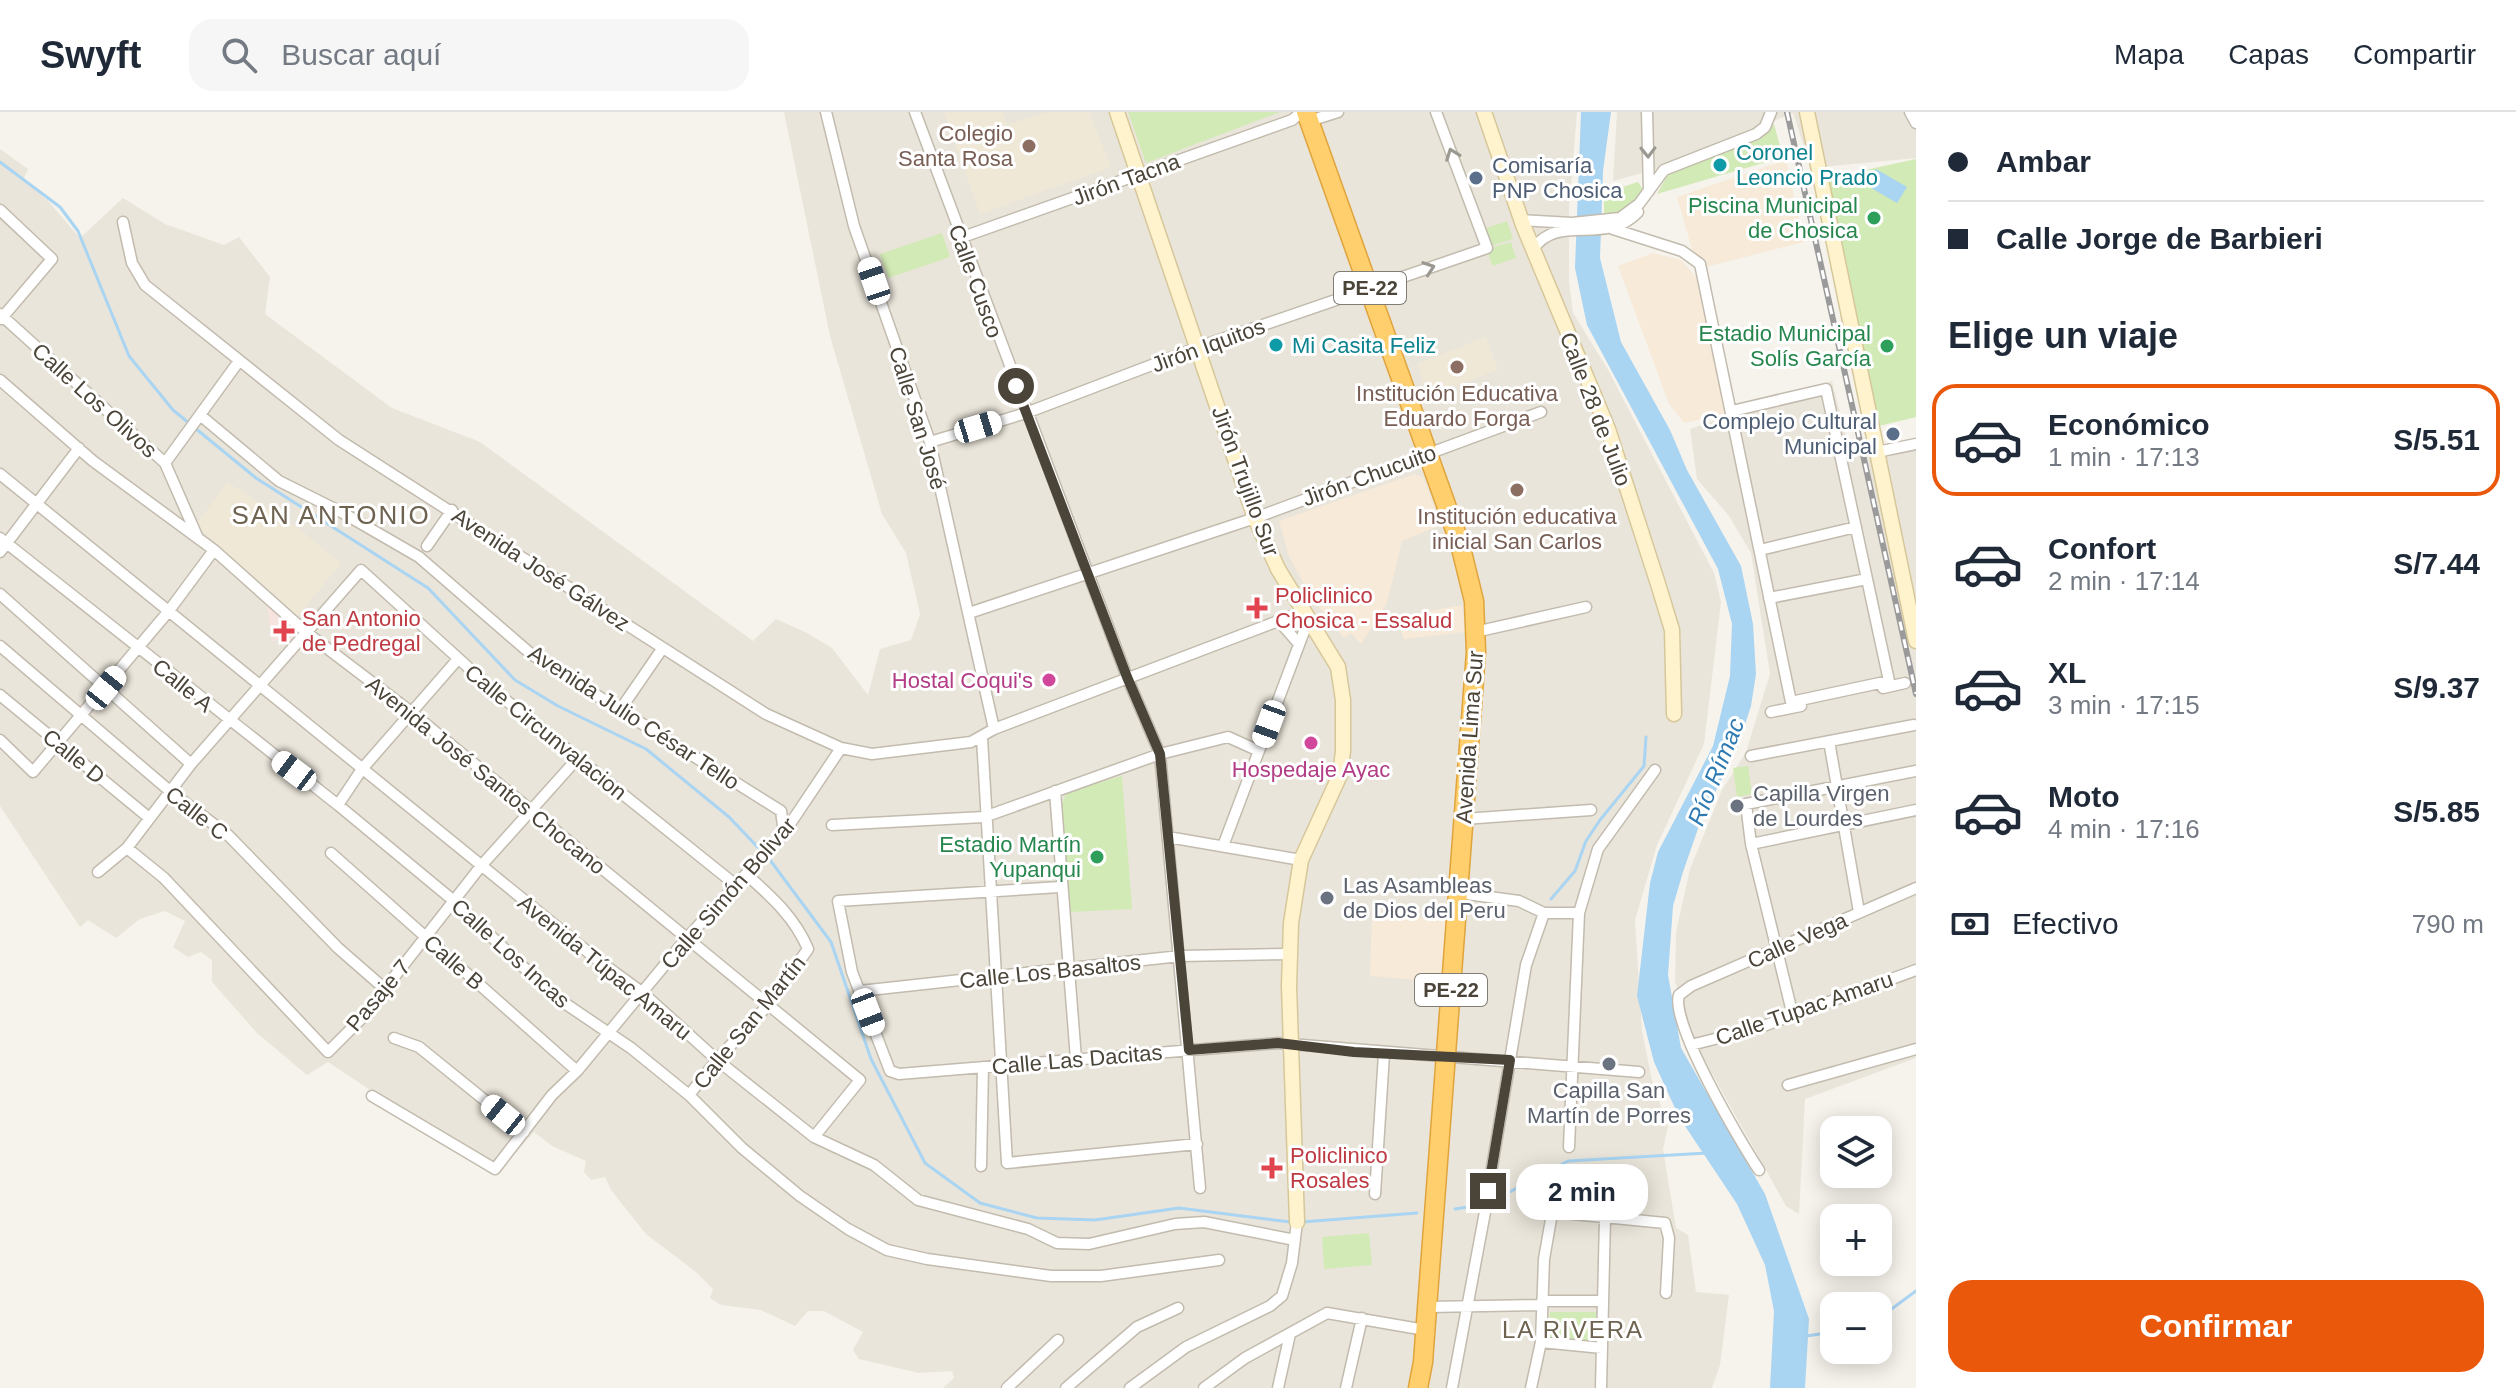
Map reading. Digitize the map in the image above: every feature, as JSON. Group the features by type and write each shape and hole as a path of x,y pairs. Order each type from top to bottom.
{"highway":[{"name":"Avenida Lima Sur","path":"1302,116 1370,288 1460,544 1474,601 1475,632 1459,893 1418,1388"}],"street":[{"name":"Calle San José","path":"826,112 854,226 930,442 994,729"},
{"name":"Calle Cusco","path":"915,112 1026,413 1127,677 1160,754 1200,1188"},
{"name":"Jirón Trujillo Sur","path":"1117,112 1255,518 1305,616 1338,667 1343,751 1336,784 1301,860 1289,954 1297,1222"},
{"name":"Jirón Tacna","path":"960,238 1302,116 1338,112"},
{"name":"Jirón Iquitos","path":"930,442 1026,413 1199,347 1487,248 1436,112"},
{"name":"Calle 28 de Julio","path":"1484,112 1521,220 1608,429 1672,630 1674,714"},
{"path":"1647,112 1649,192"},
{"path":"1807,112 1916,641"},
{"path":"1910,112 1916,123"},
{"path":"1608,227 1633,210 1664,170 1756,134 1769,117"},
{"path":"0,210 52,259 1,317"},
{"path":"1521,220 1572,227 1608,227 1682,251 1700,264 1791,702 1889,681 1826,389 1732,411"},
{"name":"Avenida José Gálvez","path":"123,222 132,263 145,285 339,440 766,714 841,748 881,753 982,738 994,729 1127,677 1278,620 1305,616"},
{"path":"1533,249 1550,233 1572,227"},
{"name":"Calle Los Olivos","path":"1,317 165,463 198,538"},
{"path":"165,463 239,361"},
{"name":"Avenida José Santos Chocano","path":"0,380 79,448 214,550 307,633 411,712 860,1080 814,1137"},
{"name":"Jirón Chucuito","path":"969,613 1255,518 1541,412"},
{"name":"Avenida Julio César Tello","path":"200,415 279,481 343,513 419,557 531,654 781,811 784,833"},
{"path":"1877,452 1916,444"},
{"path":"2,544 37,505 79,448"},
{"name":"Avenida Túpac Amaru","path":"0,474 481,866 643,993 717,1060 814,1137 874,1165 918,1200 1028,1229 1057,1243 1089,1244 1175,1224 1204,1222 1295,1240"},
{"path":"427,546 452,510"},
{"path":"1760,550 1856,527"},
{"name":"Calle A","path":"2,544 338,805"},
{"path":"0,740 33,772 138,649 214,550"},
{"name":"Calle Circunvalacion","path":"307,633 361,570 458,659 577,759 737,886"},
{"path":"1769,598 1867,579"},
{"path":"0,594 191,764"},
{"path":"1475,632 1586,607"},
{"path":"1223,846 1299,644 1305,616"},
{"path":"1278,620 1299,644"},
{"path":"98,872 127,848 191,764 307,633"},
{"name":"Calle C","path":"0,646 171,792 228,835 338,948 385,989"},
{"path":"620,710 662,649"},
{"path":"338,805 362,769 458,659"},
{"path":"1771,712 1905,683"},
{"name":"Calle D","path":"0,695 148,817"},
{"path":"1751,756 1914,725"},
{"path":"832,825 984,817 1160,754 1228,737 1259,751"},
{"path":"982,738 984,817 1007,1163 1197,1144"},
{"path":"1829,741 1859,912"},
{"name":"Calle Simón Bolivar","path":"372,1096 495,1169 552,1095 577,1071 687,938 784,833 841,748"},
{"name":"Pasaje 7","path":"127,848 164,878 328,1052 385,989 481,866 577,759"},
{"path":"1569,1147 1579,913 1598,849 1655,770"},
{"path":"1793,1016 1751,844 1746,804 1916,771"},
{"path":"1055,791 1060,887 1076,1059"},
{"name":"Calle Los Incas","path":"338,805 454,901 554,996 631,1048 689,1095 742,1148 800,1196 887,1250 1051,1276 1101,1276 1219,1260"},
{"path":"1464,819 1591,810"},
{"path":"1751,844 1916,810"},
{"path":"1168,837 1301,860"},
{"name":"Calle B","path":"331,853 577,1071"},
{"name":"Calle San Martín","path":"689,1095 769,1004 808,949 800,929 776,901 747,875"},
{"path":"860,991 836,904 841,899 1060,887"},
{"name":"Calle Vega","path":"1691,1045 1678,1009 1679,995 1691,986 1916,888"},
{"path":"1459,893 1519,901 1544,913 1579,913"},
{"path":"1488,1191 1526,965 1544,913"},
{"name":"Calle Los Basaltos","path":"860,991 1180,956 1289,954"},
{"name":"Calle Tupac Amaru","path":"1691,1045 1793,1016 1916,970"},
{"name":"Calle Las Dacitas","path":"860,991 890,1071 899,1074 1278,1043 1292,1047 1445,1059 1510,1060 1639,1072"},
{"path":"394,1038 419,1047 524,1132"},
{"path":"1691,1045 1738,1138 1759,1170"},
{"path":"1788,1085 1916,1049"},
{"path":"1375,1194 1384,1054"},
{"path":"981,1166 983,1067"},
{"path":"1531,1388 1541,1342 1544,1259 1557,1185"},
{"path":"1452,1388 1485,1212"},
{"path":"1553,1212 1665,1223 1669,1238 1666,1293"},
{"path":"1601,1388 1605,1218"},
{"path":"1130,1388 1186,1347 1270,1306 1282,1296 1297,1222"},
{"path":"1427,1307 1603,1301"},
{"path":"1066,1388 1137,1327 1178,1308"},
{"path":"1211,1387 1245,1358 1327,1313 1425,1330"},
{"path":"1346,1388 1362,1318"},
{"path":"1278,1388 1290,1334"},
{"path":"1007,1388 1058,1340"},
{"path":"1541,1342 1602,1348"}],"shaded area":[{"path":"784,112 1577,112 1569,210 1569,281 1573,313 1607,368 1714,573 1721,602 1704,744 1657,845 1635,920 1642,1031 1652,1080 1668,1126 1663,1149 1676,1228 1688,1235 1696,1292 1729,1295 1720,1365 1712,1388 943,1388 954,1378 952,1371 919,1373 859,1359 853,1350 863,1332 824,1311 808,1311 795,1326 761,1310 721,1305 710,1298 713,1289 696,1272 646,1234 611,1190 605,1177 591,1180 584,1172 586,1161 552,1146 534,1132 497,1174 328,1062 307,1075 257,1033 212,982 212,960 201,952 188,957 173,947 185,921 165,911 140,919 116,938 88,920 80,927 0,806 0,149 28,169 23,180 47,200 80,238 123,198 165,224 224,245 239,237 270,277 265,314 392,408 480,442 753,641 776,619 832,648 868,695 880,649 911,640 920,614 906,553 882,514 830,336"},
{"name":"Colegio Santa Rosa","path":"944,112 1002,112 1007,125 1047,112 1089,112 1111,167 980,214"},
{"path":"1617,112 1916,112 1916,158 1811,168 1793,113 1657,169 1613,181"},
{"path":"1786,160 1804,242 1706,267 1693,253 1677,197"},
{"path":"1653,253 1681,260 1696,277 1728,413 1684,423 1669,404 1618,266"},
{"name":"Institución Educativa Eduardo Forga","path":"1486,337 1498,370 1427,396 1417,364"},
{"path":"1832,381 1851,455 1916,439 1916,1058 1805,1099 1799,1214 1786,1206 1701,1054 1675,982 1676,932 1690,869 1722,790 1746,752 1770,674 1751,553 1729,516 1697,479 1690,429"},
{"path":"1415,474 1423,477 1441,525 1402,541 1387,603 1361,644 1351,633 1344,638 1311,597 1289,556 1279,521"},
{"path":"227,482 298,528 341,563 297,617 196,525"},
{"path":"1462,605 1465,632 1404,639 1396,617"},
{"name":"San Antonio de Pedregal","path":"267,606 296,624 298,638 272,641"},
{"path":"1372,914 1446,920 1441,982 1370,976"}],"green space":[{"path":"1128,112 1280,112 1146,163"},
{"path":"1774,124 1783,157 1657,194 1670,171 1760,139"},
{"path":"1916,159 1916,417 1875,427 1824,179"},
{"path":"1638,182 1644,191 1626,211 1604,218 1604,193"},
{"path":"1507,221 1513,239 1487,247 1481,230"},
{"path":"942,233 950,257 888,278 880,254"},
{"path":"1511,242 1516,258 1492,266 1487,249"},
{"path":"1748,766 1752,794 1737,797 1733,768"},
{"name":"Estadio Martín Yupanqui","path":"1122,776 1132,909 1070,912 1062,804 1067,792"},
{"path":"1369,1233 1372,1265 1324,1269 1322,1237"},
{"path":"1550,1312 1596,1312 1596,1342 1548,1341"}],"water":[{"name":"Río Rímac","path":"1581,112 1611,112 1603,171 1600,258 1621,342 1741,566 1753,624 1756,674 1751,706 1738,746 1700,823 1683,872 1673,906 1668,975 1681,1048 1765,1194 1809,1319 1805,1388 1770,1388 1774,1311 1765,1265 1737,1204 1679,1117 1654,1062 1637,996 1650,883 1658,852 1713,746 1730,676 1732,624 1718,569 1587,325 1575,268"},
{"path":"1876,169 1907,187 1897,203 1866,185"}],"waterway":[{"path":"0,162 60,207 78,231 129,356 173,410 256,478 428,588 515,680 558,706 646,749 729,817 770,860 831,942 871,1059 925,1163 980,1203 1037,1218 1095,1220 1179,1208 1290,1222"},
{"path":"1551,899 1575,871 1586,841 1600,820 1644,766 1646,737"},
{"path":"1455,1209 1487,1204 1568,1161 1707,1153"},
{"path":"1302,1222 1417,1213"},
{"path":"1892,1309 1916,1291"},
{"path":"1806,1336 1820,1334"}],"railway":[{"path":"1787,112 1916,694"}],"place":[{"name":"Colegio Santa Rosa","path":"1029,146"},
{"name":"Coronel Leoncio Prado","path":"1720,165"},
{"name":"Comisaría PNP Chosica","path":"1476,178"},
{"name":"Piscina Municipal de Chosica","path":"1874,218"},
{"name":"Mi Casita Feliz","path":"1276,345"},
{"name":"Estadio Municipal Solís García","path":"1887,346"},
{"name":"Institución Educativa Eduardo Forga","path":"1457,367"},
{"name":"Complejo Cultural Municipal","path":"1893,434"},
{"name":"Institución educativa inicial San Carlos","path":"1517,490"},
{"name":"Policlinico Chosica - Essalud","path":"1257,608"},
{"name":"San Antonio de Pedregal","path":"284,631"},
{"name":"Hostal Coqui's","path":"1049,680"},
{"name":"Hospedaje Ayac","path":"1311,743"},
{"name":"Capilla Virgen de Lourdes","path":"1737,806"},
{"name":"Estadio Martín Yupanqui","path":"1097,857"},
{"name":"Las Asambleas de Dios del Peru","path":"1327,898"},
{"name":"Capilla San Martín de Porres","path":"1609,1064"},
{"name":"Policlinico Rosales","path":"1272,1168"}],"district":[{"name":"SAN ANTONIO","path":"331,515"},
{"name":"LA RIVERA","path":"1573,1330"}],"route":[{"path":"1016,386 1127,677 1160,754 1189,1050 1278,1043 1292,1047 1445,1059 1510,1060 1488,1191"}]}
